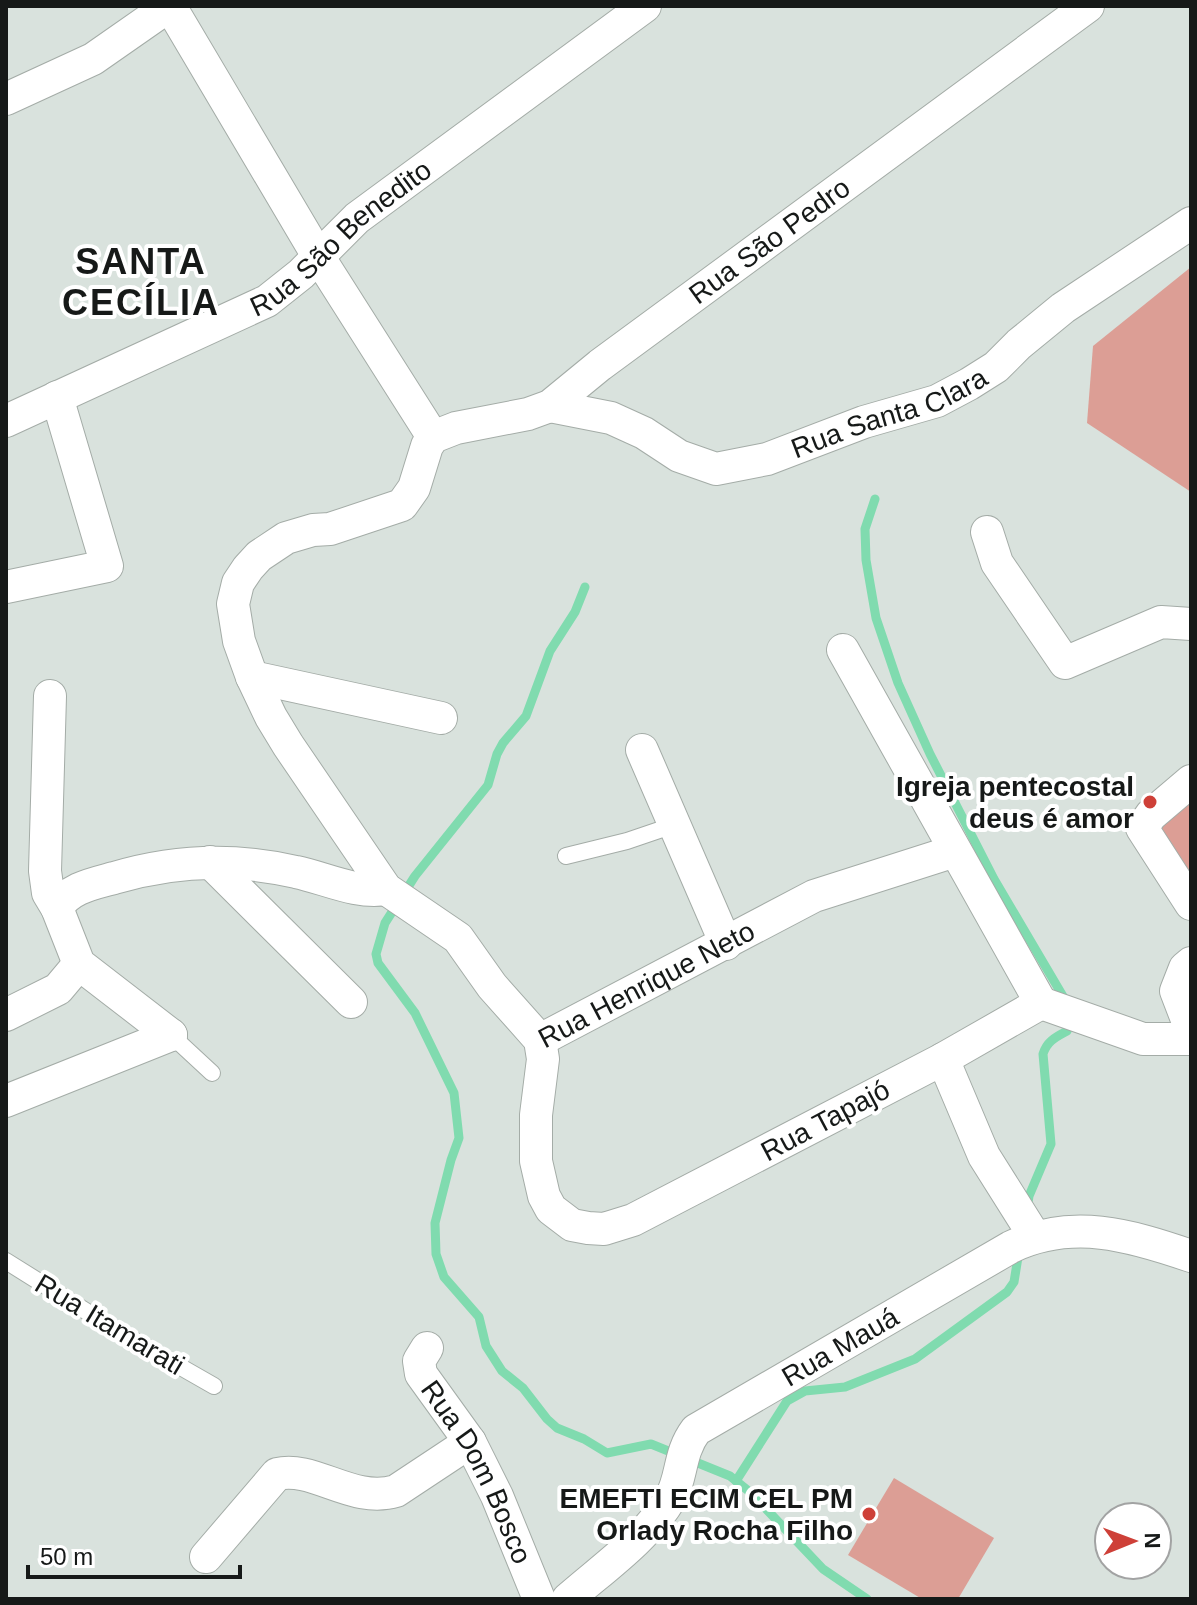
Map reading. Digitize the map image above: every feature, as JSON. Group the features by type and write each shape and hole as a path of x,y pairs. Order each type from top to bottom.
{"street":[{"path":"6,99 93,59 170,6 318,256 433,437 427,446 414,488 402,505 330,529 313,530 286,538 259,556 248,568 238,583 233,604 239,641 252,677 288,745 386,889 372,891 294,871 210,862 185,863 121,876 66,895 57,908"},
{"name":"Rua São Benedito","path":"6,421 267,301 286,288 357,218 645,6"},
{"name":"Rua São Pedro","path":"433,437 456,428 528,414 550,406 600,365 1088,6"},
{"name":"Rua Santa Clara","path":"550,406 611,418 644,433 679,456 716,469 778,456 864,422 937,401 969,384 996,367 1063,308 1191,223"},
{"path":"6,587 107,566 57,397"},
{"path":"987,532 997,563 1065,663 1161,622 1191,624"},
{"path":"843,650 1041,1003 1143,1039 1191,1039"},
{"path":"252,677 441,718"},
{"path":"50,696 45,879 48,893 79,964 171,1035"},
{"path":"642,750 726,944"},
{"path":"1191,781 1151,815 1142,828 1191,904"},
{"name":"Rua Henrique Neto","path":"386,889 458,938 492,986 540,1040 814,896 955,851"},
{"path":"210,862 351,1002"},
{"path":"1191,963 1185,968 1176,991 1191,1030"},
{"path":"6,1015 58,989 79,964"},
{"name":"Rua Tapajó","path":"540,1040 543,1059 536,1115 536,1161 544,1196 551,1209 572,1225 604,1229 618,1227 650,1212 943,1059 1041,1003"},
{"path":"6,1101 171,1035"},
{"path":"943,1059 984,1156 1035,1237"},
{"name":"Rua Mauá","path":"568,1599 648,1527 669,1502 686,1444 696,1430 1011,1247 1035,1237 1081,1229 1111,1232 1191,1256"},
{"name":"Rua Dom Bosco","path":"427,1348 419,1361 421,1374 470,1442 497,1496 539,1599"},
{"path":"206,1557 277,1474 302,1474 346,1490 382,1495 396,1491 470,1442"}],"lane":[{"path":"566,856 627,841 674,825"},
{"path":"171,1035 212,1073"},
{"name":"Rua Itamarati","path":"6,1261 116,1330 214,1386"}],"shaded area":[{"path":"1191,267 1191,492 1087,423 1093,346"},
{"path":"1191,791 1191,891 1151,828"},
{"path":"894,1478 994,1538 958,1599 922,1599 848,1555"}],"waterway":[{"path":"875,499 865,529 866,560 876,618 898,683 930,754 994,879 1067,1003"},
{"path":"585,587 575,612 550,651 526,716 497,754 488,785 415,876 385,923 376,954 378,963 415,1013 454,1093 459,1138 435,1223 436,1254 444,1277 479,1317 486,1346 502,1371 523,1388 557,1428 607,1453 651,1444 730,1476 751,1493 823,1569 867,1599"},
{"path":"1027,1209 1029,1196 1051,1144 1043,1054 1049,1043 1067,1031 1071,1021"},
{"path":"736,1481 787,1401 805,1391 845,1387 915,1359 1007,1292 1014,1282 1019,1251"}],"place":[{"name":"Igreja pentecostal deus é amor","path":"1150,802"},
{"name":"EMEFTI ECIM CEL PM Orlady Rocha Filho","path":"869,1514"}],"district":[{"name":"SANTA CECÍLIA","path":"141,282"}]}
